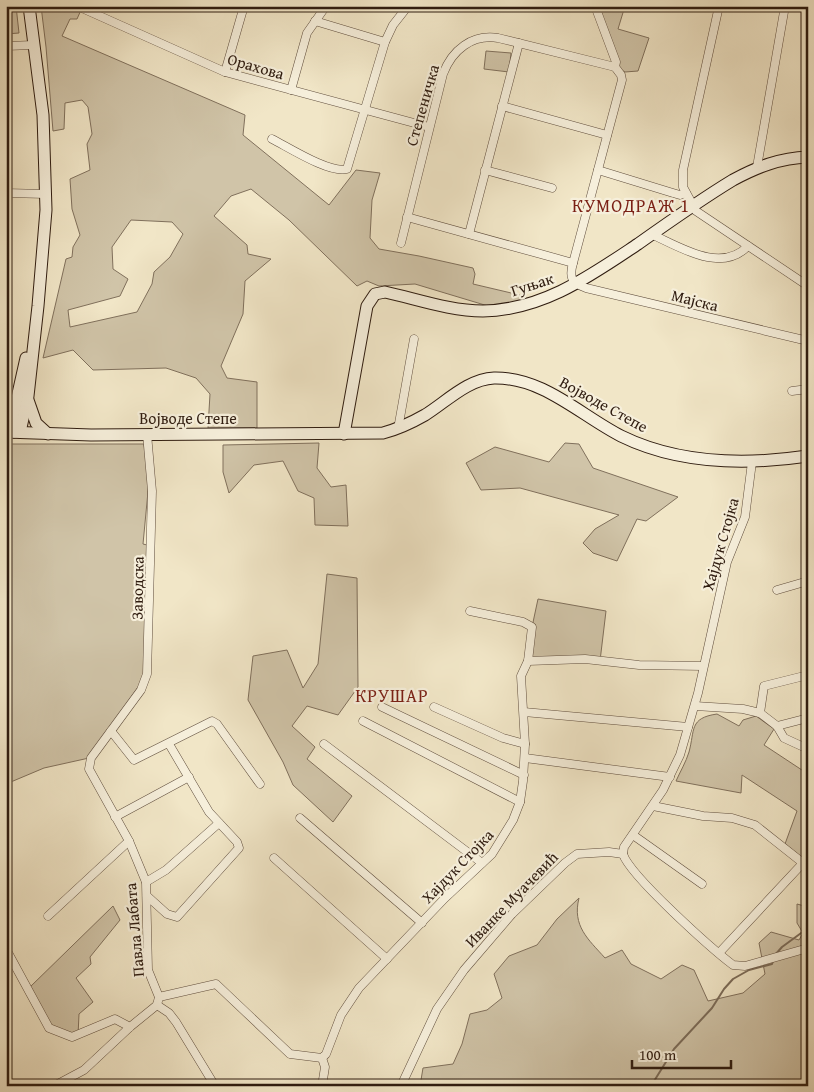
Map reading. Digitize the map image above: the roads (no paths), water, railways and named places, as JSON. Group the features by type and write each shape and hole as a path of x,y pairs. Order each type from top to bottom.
{"street":[{"path":"13,432 28,396 38,306 46,194 43,115 29,6"},
{"path":"225,72 243,8 233,6"},
{"path":"291,90 305,39 326,6"},
{"path":"272,139 323,165 345,170 350,166 385,42 393,25 408,6"},
{"path":"575,285 571,277 573,263 622,80 621,74 615,67 616,62 595,6"},
{"path":"719,6 682,170 682,182 692,205 698,212 808,286"},
{"path":"757,167 785,6"},
{"name":"Орахова","path":"84,9 225,72 428,127"},
{"path":"315,21 385,42"},
{"name":"Степеничка","path":"401,243 428,127 443,74 447,63 454,53 466,44 486,37 498,38 615,67"},
{"path":"469,234 519,43"},
{"path":"6,46 34,45"},
{"path":"502,106 607,135"},
{"name":"Гуњак","path":"344,434 367,306 375,294 385,292 448,307 482,311 514,308 535,303 575,285 692,205 757,167 774,162 808,157"},
{"path":"485,170 552,188"},
{"path":"598,170 673,193 686,193"},
{"path":"6,193 46,194"},
{"path":"407,217 573,263"},
{"path":"651,234 689,251 718,260 736,256 748,246"},
{"name":"Мајска","path":"575,285 808,340"},
{"path":"13,432 13,416 38,306"},
{"path":"398,429 414,339"},
{"path":"6,406 22,374"},
{"name":"Војводе Степе","path":"13,432 48,434 383,433 398,429 426,414 474,383 494,378 505,379 544,390 614,432 648,446 694,456 752,462 808,456"},
{"path":"792,391 808,390"},
{"path":"28,396 36,423 48,434"},
{"name":"Заводска","path":"91,758 141,690 148,672 152,491 147,434"},
{"name":"Хајдук Стојка","path":"623,854 624,847 670,778 680,755 695,706 727,562 745,517 752,462"},
{"path":"777,590 808,581"},
{"name":"Хајдук Стојка","path":"322,1086 325,1067 322,1058 326,1054 333,1032 351,1000 387,959 492,854 506,833 520,802 524,774 525,744 521,676 528,661 531,625 470,612"},
{"path":"528,661 585,659 639,665 703,666"},
{"path":"760,714 764,686 808,675"},
{"path":"695,706 743,709 760,714 777,726 784,738 808,749"},
{"path":"382,707 524,774"},
{"path":"434,707 509,740 525,744"},
{"path":"524,712 688,727"},
{"path":"777,726 808,718"},
{"path":"364,721 520,802"},
{"path":"112,731 134,760 169,744 209,722 214,722 260,784"},
{"path":"147,896 167,914 174,917 179,915 239,848 237,842 204,804 169,744"},
{"path":"324,744 482,863"},
{"name":"Павла Лабата","path":"91,758 90,773 116,817 146,882 148,970 158,1001 176,1022 216,1086"},
{"path":"524,758 670,778"},
{"path":"116,817 189,777"},
{"path":"653,806 703,816 732,818 755,826 803,863 720,953"},
{"path":"300,818 422,923"},
{"path":"146,882 166,870 219,823"},
{"path":"633,835 702,884"},
{"path":"48,916 128,841"},
{"name":"Иванке Муачевић","path":"401,1086 437,1009 464,970 512,914 565,863 577,854 601,852 623,854"},
{"path":"623,854 639,876 671,910 736,966 757,963 808,948"},
{"path":"274,858 387,959"},
{"path":"6,949 49,1028 72,1037 115,1019 130,1027"},
{"path":"54,1086 84,1070 158,1001 216,984 290,1054 322,1058"}],"waterway":[{"path":"775,955 782,947 808,928"},
{"path":"651,1086 674,1049 712,1008 733,979 749,970 772,964 773,961"}],"district":[{"name":"КУМОДРАЖ 1","path":"631,206"},
{"name":"КРУШАР","path":"392,696"}]}
